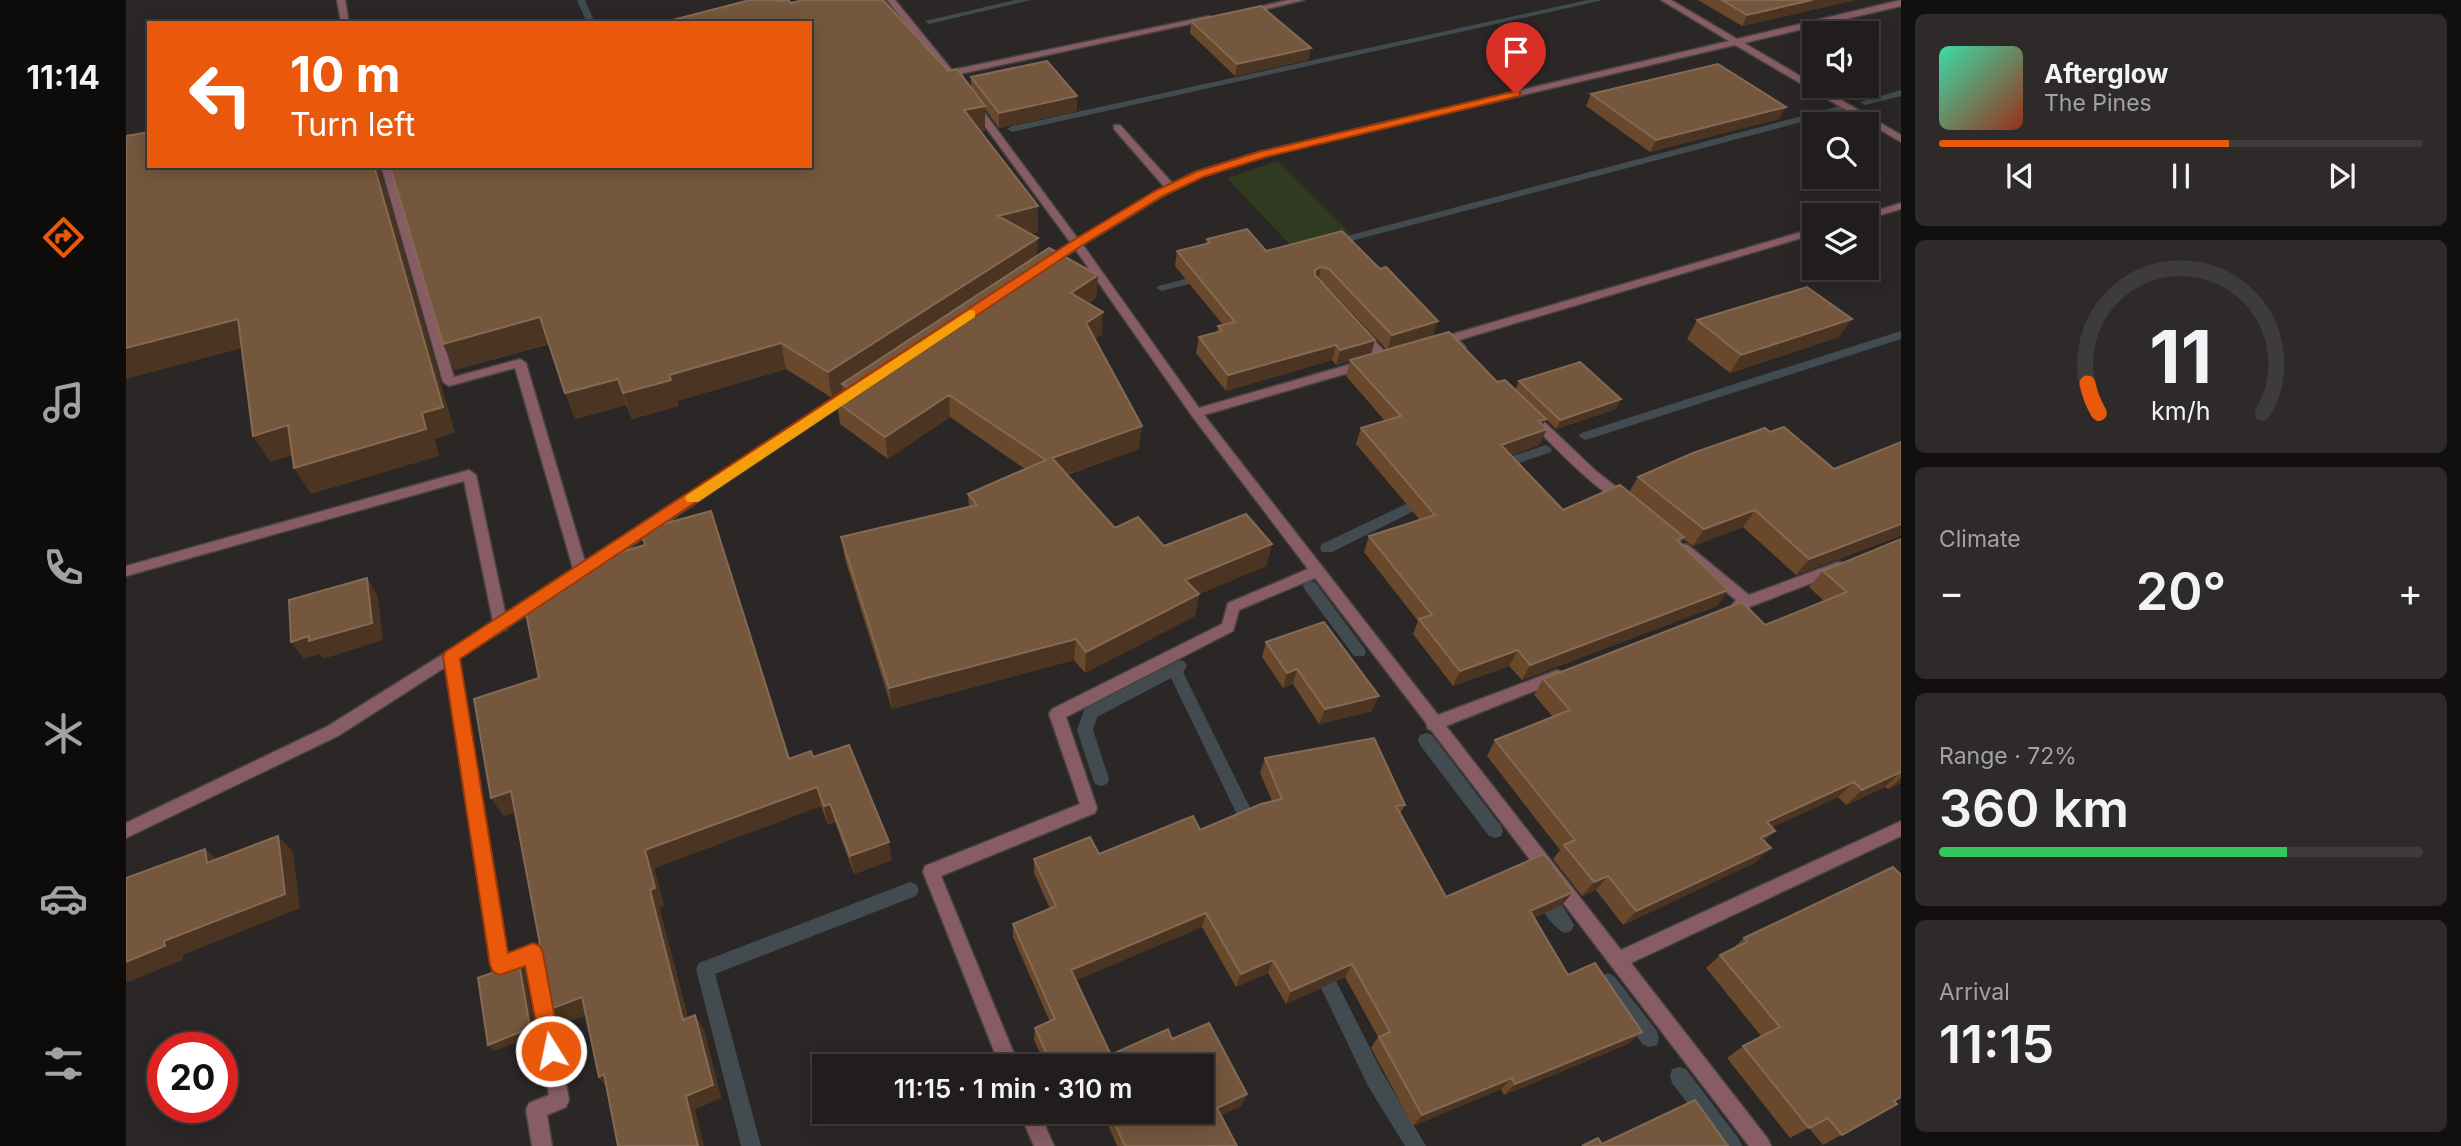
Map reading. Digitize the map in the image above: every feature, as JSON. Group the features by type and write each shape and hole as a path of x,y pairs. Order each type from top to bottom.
{"street":[{"path":"341,0 345,21"},
{"path":"891,0 950,73 1077,244 1196,413 1760,1146"},
{"path":"1233,14 1300,0"},
{"path":"1665,0 1739,41 1901,139"},
{"path":"1031,274 1171,188 1199,174 1262,154 1897,2"},
{"path":"950,73 1219,17"},
{"path":"1116,127 1171,188"},
{"path":"387,168 449,382 520,363 575,576 860,387"},
{"path":"1879,212 1901,206"},
{"path":"1437,342 1802,235"},
{"path":"1356,328 1384,358"},
{"path":"1450,339 1470,358"},
{"path":"1196,413 1397,354"},
{"path":"1521,406 1591,474 1633,508"},
{"path":"126,571 469,475 501,626"},
{"path":"1675,542 1748,602"},
{"path":"1723,612 1850,562"},
{"path":"1005,1054 931,872 1089,808 1057,714 1228,627 1233,607 1317,571"},
{"path":"126,831 333,731 547,595"},
{"path":"451,656 500,965 533,953 559,1100 536,1110 542,1146"},
{"path":"1433,724 1572,670"},
{"path":"1617,961 1901,828"},
{"path":"1035,1124 1044,1146"}],"green space":[{"path":"1278,161 1351,234 1294,249 1227,178"}],"building":[{"path":"750,0 788,0 791,3 804,0 883,0 948,71 957,69 985,106 964,110 1038,206 998,216 1038,238 828,372 781,343 669,375 671,380 623,393 618,379 565,393 540,317 443,344 391,168 812,168 812,21 669,21"},
{"path":"1722,0 1812,0 1747,15"},
{"path":"1261,6 1311,48 1237,64 1191,21"},
{"path":"1047,61 1077,96 999,113 971,77"},
{"path":"1718,64 1786,107 1656,140 1591,94"},
{"path":"147,132 147,168 375,168 443,407 422,413 426,429 294,468 288,425 253,436 238,319 126,348 126,136"},
{"path":"1247,229 1266,251 1342,231 1380,269 1386,267 1438,321 1392,335 1329,269 1321,267 1315,270 1315,275 1375,340 1340,350 1336,345 1228,375 1199,337 1222,331 1218,326 1235,322 1177,251 1210,243 1207,239"},
{"path":"1049,248 1098,275 1071,293 1103,312 1086,323 1142,426 1052,458 1115,528 1138,517 1164,546 1246,514 1272,544 1185,580 1199,594 1086,652 1076,639 889,688 841,537 977,505 968,494 1046,460 949,395 885,437 837,402 854,391 842,384"},
{"path":"1807,287 1852,319 1741,355 1697,320"},
{"path":"1449,332 1497,382 1505,380 1546,419 1539,421 1547,429 1501,445 1563,510 1620,485 1684,537 1677,540 1728,590 1530,665 1518,650 1460,671 1419,619 1432,615 1369,536 1435,515 1361,428 1401,416 1350,360"},
{"path":"1580,362 1621,399 1560,420 1519,381"},
{"path":"1784,427 1834,469 1901,442 1901,524 1809,559 1755,510 1704,529 1638,477 1693,453 1765,428 1770,432"},
{"path":"711,511 789,759 811,751 813,757 849,745 889,842 850,856 830,804 824,806 817,787 645,850 655,888 650,890 683,1020 695,1015 713,1085 686,1096 698,1146 618,1146 604,1074 599,1077 582,997 545,1011 534,946 540,944 511,791 491,798 474,699 539,678 525,608 597,559 645,545 641,530"},
{"path":"1901,539 1901,772 1862,790 1854,782 1767,822 1775,831 1761,838 1771,848 1636,911 1608,876 1594,882 1564,845 1575,840 1495,740 1570,710 1543,679 1742,602 1765,625 1847,592 1823,571"},
{"path":"367,578 372,623 309,641 309,636 291,642 289,600"},
{"path":"1324,622 1379,696 1325,709 1297,669 1287,673 1266,642"},
{"path":"1374,738 1405,805 1396,806 1446,897 1544,854 1573,892 1530,911 1568,975 1595,963 1642,1032 1515,1084 1512,1078 1422,1115 1379,1037 1390,1032 1352,964 1291,991 1273,960 1241,974 1206,913 1071,970 1110,1053 1047,1054 1035,1028 1055,1019 1013,924 1056,906 1034,859 1090,837 1099,854 1193,816 1200,830 1261,804 1282,799 1265,758"},
{"path":"278,836 285,894 164,941 165,946 126,962 126,878 205,849 207,863"},
{"path":"1893,867 1901,875 1901,1097 1894,1101 1897,1104 1842,1135 1828,1118 1809,1128 1743,1046 1780,1027 1720,955 1747,942 1744,938"},
{"path":"519,963 530,1028 488,1045 478,978"},
{"path":"1209,1023 1247,1094 1217,1108 1237,1146 1125,1146 1115,1124 1214,1124 1214,1054 1112,1054 1168,1029 1172,1039"},
{"path":"1695,1100 1728,1146 1582,1146 1598,1138 1602,1144"}],"waterway":[{"path":"581,0 590,21"},
{"path":"929,21 1027,0"},
{"path":"1012,129 1599,0"},
{"path":"1865,102 1901,93"},
{"path":"1332,243 1840,109"},
{"path":"1162,288 1204,277"},
{"path":"1585,436 1901,335"},
{"path":"1499,465 1546,449"},
{"path":"1327,548 1427,499"},
{"path":"1310,586 1359,652"},
{"path":"1174,669 1180,666"},
{"path":"1101,779 1085,730 1090,713 1174,669"},
{"path":"1174,669 1252,828"},
{"path":"1426,740 1495,831"},
{"path":"751,1146 705,969 910,890"},
{"path":"1543,896 1565,925"},
{"path":"1321,969 1375,1079 1416,1146"},
{"path":"1608,982 1650,1038"},
{"path":"1679,1076 1732,1146"}],"slow traffic":[{"path":"692,498 970,314"}],"route":[{"path":"551,1051 533,953 500,965 451,656 501,626 1077,244 1159,194 1199,174 1262,154 1516,94"}]}
